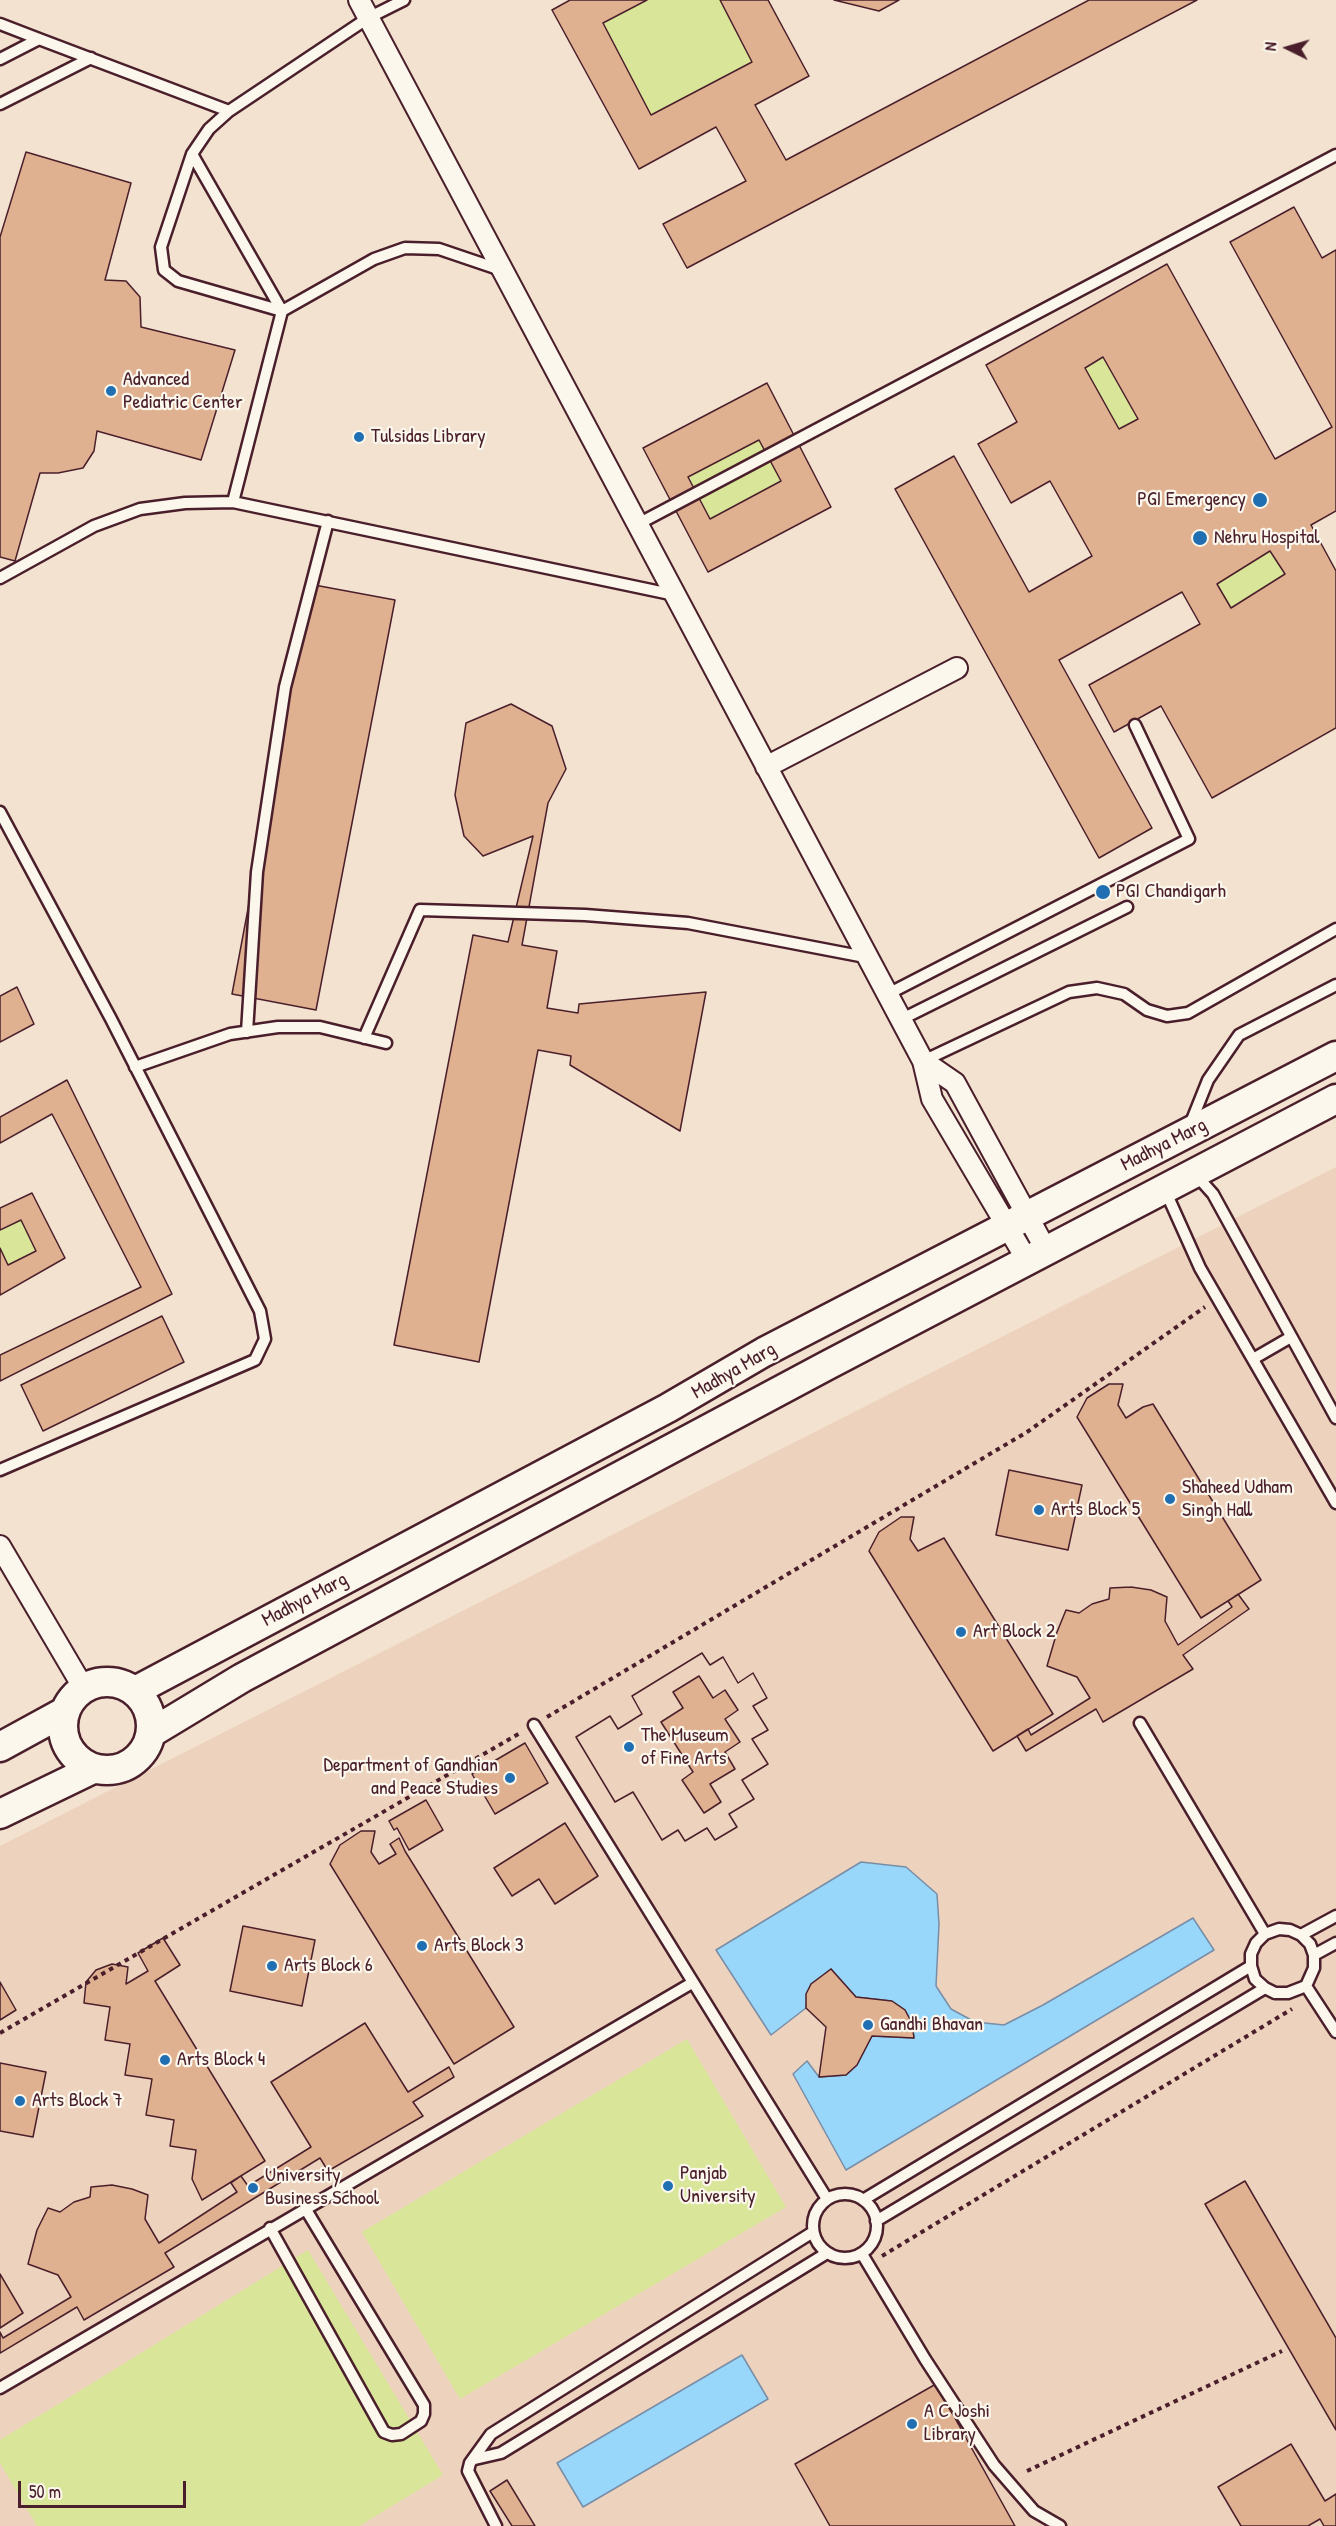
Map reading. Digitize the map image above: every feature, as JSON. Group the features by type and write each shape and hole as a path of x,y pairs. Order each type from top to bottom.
{"main road":[{"name":"Madhya Marg","path":"135,1691 668,1408 764,1352 1336,1056"},
{"name":"Madhya Marg","path":"151,1733 242,1678 1036,1255 1336,1099"},
{"path":"112,1681 135,1691 145,1703 151,1733 146,1747 130,1764 108,1771 93,1768 76,1757 64,1740 62,1726 64,1712 71,1698 84,1687 112,1681"},
{"path":"0,1747 64,1712"},
{"path":"0,1814 93,1768"}],"street":[{"path":"359,0 922,1061 932,1099 1018,1221"},
{"path":"766,767 957,668"},
{"path":"922,1061 955,1083 1036,1255"},
{"path":"0,1546 84,1687"}],"lane":[{"path":"404,0 368,18 229,111 208,129 192,154 161,247 164,270 178,281 282,311 374,259 405,248 439,249 503,271"},
{"path":"0,24 229,111"},
{"path":"0,58 39,39"},
{"path":"0,104 90,58"},
{"path":"192,154 282,311 233,502"},
{"path":"638,524 1336,155"},
{"path":"0,578 94,526 140,509 185,503 233,502 675,595"},
{"path":"247,1032 257,872 285,687 328,521"},
{"path":"886,995 1189,839 1134,725"},
{"path":"0,812 135,1067 260,1311 265,1339 255,1360 0,1470"},
{"path":"900,1020 1127,907"},
{"path":"364,1038 420,910 585,915 688,923 865,957"},
{"path":"922,1061 1069,992 1097,988 1124,994 1147,1010 1167,1016 1188,1013 1336,929"},
{"path":"1187,1133 1208,1080 1239,1035 1336,985"},
{"path":"135,1067 230,1035 278,1027 320,1027 386,1043"},
{"path":"1194,1173 1213,1194 1336,1418"},
{"path":"1163,1188 1200,1268 1336,1503"},
{"path":"1253,1359 1291,1337"},
{"path":"1140,1723 1265,1934"},
{"path":"534,1725 827,2199"},
{"path":"1301,1935 1336,1916"},
{"path":"1279,1929 1290,1930 1301,1935 1310,1944 1314,1955 1314,1968 1306,1986 1288,1993 1275,1993 1265,1988 1255,1978 1251,1966 1251,1954 1256,1943 1265,1934 1279,1929"},
{"path":"1314,1955 1336,1942"},
{"path":"863,2200 1251,1966"},
{"path":"0,2388 692,1983"},
{"path":"1306,1986 1336,2032"},
{"path":"876,2221 1265,1988"},
{"path":"841,2194 852,2195 863,2200 872,2209 876,2221 876,2234 872,2243 862,2254 850,2258 838,2258 827,2253 818,2244 813,2232 816,2214 827,2199 841,2194"},
{"path":"270,2228 384,2432 392,2435 401,2434 421,2421 424,2405 305,2208"},
{"path":"496,2526 468,2475 468,2468 491,2433 813,2232"},
{"path":"475,2459 501,2453 827,2253"},
{"path":"862,2254 925,2359 993,2465 1034,2511 1060,2526"}],"path":[{"path":"0,2033 534,1725 1027,1432 1218,1298"},
{"path":"868,2265 1313,1996"},
{"path":"1027,2471 1282,2351"}],"shaded area":[{"name":"Panjab University","path":"1336,1167 1336,2526 0,2526 0,1846"}],"green space":[{"path":"647,0 720,0 752,62 651,115 603,23"},
{"path":"1103,357 1138,419 1119,429 1085,368"},
{"path":"759,440 781,481 710,519 688,477"},
{"path":"1270,551 1285,574 1231,608 1217,584"},
{"path":"21,1220 36,1251 8,1265 0,1248 0,1230"},
{"path":"687,2039 786,2207 460,2399 362,2232"},
{"path":"308,2250 443,2475 359,2526 37,2526 0,2463 0,2440"}],"water":[{"path":"861,1862 906,1867 937,1894 939,1924 936,1986 951,2009 975,2022 1004,2025 1043,2005 1193,1918 1214,1950 846,2170 793,2074 807,2061 819,2077 846,2075 857,2065 872,2036 914,2038 912,2023 905,2010 891,2001 856,1997 831,1969 811,1984 806,2008 771,2035 716,1950"},
{"path":"742,2355 768,2399 583,2507 557,2463"}],"building":[{"path":"570,0 647,0 603,23 651,115 752,62 720,0 768,0 809,76 755,105 786,160 1089,0 1197,0 687,268 663,224 746,181 716,127 639,169 552,10"},
{"path":"834,0 899,0 879,11"},
{"name":"Advanced Pediatric Center","path":"26,152 131,183 105,280 126,281 140,297 141,327 235,350 201,460 97,431 94,451 83,468 58,473 40,473 15,561 0,557 0,237"},
{"name":"Nehru Hospital","path":"1294,207 1322,258 1336,250 1336,511 1311,525 1336,571 1336,728 1212,798 1161,706 1114,732 1089,685 1200,624 1182,592 1059,660 1152,828 1099,858 895,489 954,456 1029,592 1092,556 1050,481 1011,503 978,444 1017,422 986,365 1167,264 1275,459 1332,427 1230,242","holes":["1103,357 1138,419 1119,429 1085,368","1270,551 1285,574 1231,608 1217,584"]},
{"path":"767,383 831,507 708,572 643,448","holes":["759,440 781,481 710,519 688,477"]},
{"path":"309,584 395,600 316,1010 232,994"},
{"path":"511,704 552,726 566,769 548,803 522,945 557,951 547,1008 578,1013 579,1004 706,992 680,1131 570,1065 571,1056 538,1050 479,1362 394,1345 473,935 508,942 533,836 483,856 464,836 455,795 466,723"},
{"path":"17,987 34,1024 0,1042 0,996"},
{"path":"67,1080 172,1294 0,1381 0,1355 141,1287 52,1114 0,1143 0,1117"},
{"path":"32,1193 65,1258 0,1295 0,1248 8,1265 36,1251 21,1220 0,1230 0,1208"},
{"path":"162,1316 184,1362 43,1431 21,1385"},
{"name":"Shaheed Udham Singh Hall","path":"1109,1384 1123,1384 1118,1405 1126,1418 1143,1407 1153,1404 1261,1580 1201,1618 1077,1417 1087,1398"},
{"name":"Arts Block 5","path":"1009,1470 1082,1485 1068,1550 996,1535"},
{"name":"Art Block 2","path":"901,1517 914,1517 910,1539 918,1551 944,1538 1053,1714 993,1751 869,1551 879,1532"},
{"path":"1131,1587 1151,1590 1167,1597 1165,1621 1178,1645 1232,1607 1228,1601 1238,1594 1249,1609 1183,1655 1193,1669 1103,1722 1096,1709 1026,1751 1017,1736 1028,1729 1031,1735 1090,1698 1077,1677 1047,1666 1066,1610 1079,1613 1092,1604 1109,1599 1110,1588"},
{"name":"The Museum of Fine Arts","path":"702,1653 710,1665 723,1657 738,1683 753,1673 767,1698 753,1706 768,1730 752,1739 768,1764 742,1780 754,1799 729,1814 737,1827 715,1840 707,1828 685,1841 678,1830 662,1840 633,1792 615,1802 576,1737 610,1716 618,1729 642,1714 632,1696","holes":["699,1676 713,1698 725,1690 738,1710 725,1719 740,1742 725,1752 735,1769 710,1784 721,1802 704,1813 682,1780 693,1772 661,1722 683,1708 673,1692"]},
{"name":"The Museum of Fine Arts","path":"702,1653 710,1665 723,1657 738,1683 753,1673 767,1698 753,1706 768,1730 752,1739 768,1764 742,1780 754,1799 729,1814 737,1827 715,1840 707,1828 685,1841 678,1830 662,1840 633,1792 615,1802 576,1737 610,1716 618,1729 642,1714 632,1696"},
{"name":"Department of Gandhian and Peace Studies","path":"525,1743 548,1783 495,1814 472,1774"},
{"path":"426,1800 443,1830 409,1850 397,1828 394,1830 389,1821"},
{"path":"565,1823 598,1876 555,1904 539,1879 512,1896 494,1868"},
{"name":"Arts Block 3","path":"361,1831 375,1831 371,1852 379,1864 396,1854 390,1844 399,1838 514,2027 454,2064 330,1864 340,1845"},
{"name":"Arts Block 6","path":"243,1926 315,1940 302,2006 230,1991"},
{"name":"Arts Block 4","path":"163,1938 180,1965 155,1981 265,2161 202,2200 192,2179 196,2150 170,2146 174,2120 146,2115 152,2079 125,2075 130,2044 105,2040 110,2007 84,2003 86,1982 96,1970 112,1964 128,1967 126,1984 148,1971 138,1953"},
{"name":"Gandhi Bhavan","path":"831,1969 856,1997 892,2001 905,2010 912,2023 914,2038 872,2036 857,2065 846,2075 819,2077 826,2027 806,2008 806,1994 811,1984"},
{"path":"0,1982 16,2010 0,2020"},
{"name":"University Business School","path":"365,2023 408,2092 449,2067 454,2077 413,2102 423,2116 328,2171 320,2158 165,2253 174,2267 84,2320 77,2307 0,2353 0,2332 3,2338 71,2297 58,2275 28,2264 37,2230 48,2208 60,2212 74,2202 90,2197 91,2187 112,2185 132,2189 148,2195 145,2219 159,2243 237,2192 231,2183 241,2176 248,2186 311,2147 271,2082"},
{"name":"Arts Block 7","path":"0,2063 46,2072 33,2137 0,2131"},
{"path":"1245,2181 1336,2338 1336,2430 1205,2204"},
{"path":"0,2274 23,2313 0,2328"},
{"name":"A C Joshi Library","path":"936,2384 1015,2526 830,2526 795,2464"},
{"path":"1291,2444 1325,2501 1336,2494 1336,2526 1324,2526 1320,2519 1308,2526 1241,2526 1218,2487"},
{"path":"507,2480 535,2526 512,2526 490,2491"}],"place":[{"name":"Advanced Pediatric Center","path":"111,391"},
{"name":"Tulsidas Library","path":"359,437"},
{"name":"PGI Emergency","path":"1260,500"},
{"name":"Nehru Hospital","path":"1200,538"},
{"name":"PGI Chandigarh","path":"1103,892"},
{"name":"Shaheed Udham Singh Hall","path":"1170,1499"},
{"name":"Arts Block 5","path":"1039,1510"},
{"name":"Art Block 2","path":"961,1632"},
{"name":"The Museum of Fine Arts","path":"629,1747"},
{"name":"Department of Gandhian and Peace Studies","path":"510,1778"},
{"name":"Arts Block 3","path":"422,1946"},
{"name":"Arts Block 6","path":"272,1966"},
{"name":"Gandhi Bhavan","path":"868,2025"},
{"name":"Arts Block 4","path":"165,2060"},
{"name":"Arts Block 7","path":"20,2101"},
{"name":"Panjab University","path":"668,2186"},
{"name":"University Business School","path":"253,2188"},
{"name":"A C Joshi Library","path":"912,2424"}]}
